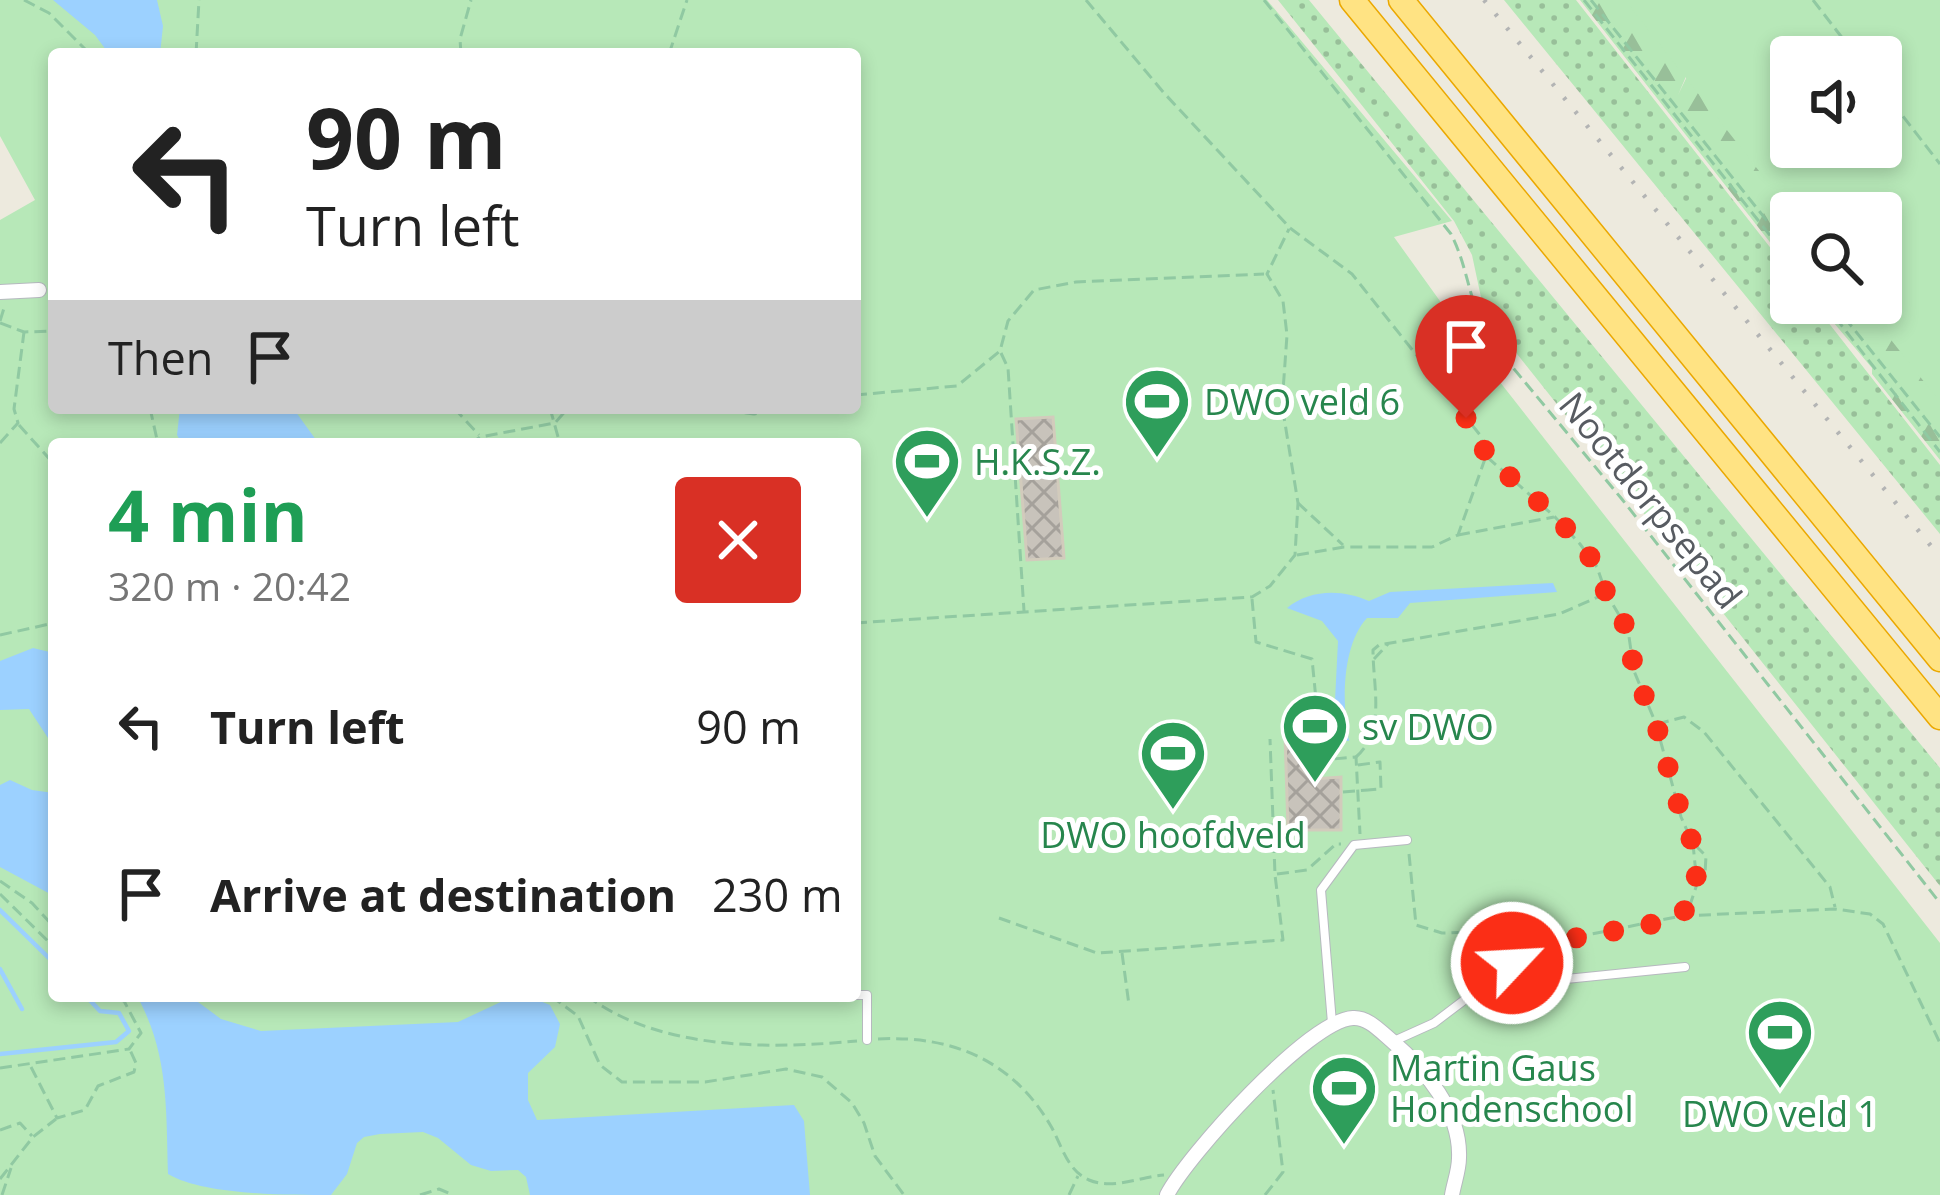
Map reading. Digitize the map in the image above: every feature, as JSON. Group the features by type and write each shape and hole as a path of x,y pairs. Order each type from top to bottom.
{"highway":[{"path":"1352,0 1940,717"},
{"path":"1401,0 1940,659"}],"street":[{"path":"0,292 39,290"},
{"path":"1167,1195 1177,1174 1270,1074 1332,1025 1350,1017 1365,1019 1398,1047 1431,1081 1452,1117 1460,1156 1452,1195"}],"lane":[{"path":"1332,1025 1321,890 1354,844 1407,840"},
{"path":"1394,1080 1398,1047 1467,998 1506,985 1685,967"},
{"path":"861,995 867,995 867,1040"}],"path":[{"path":"24,0 49,13 84,48"},
{"path":"196,48 199,0"},
{"path":"461,48 471,0"},
{"path":"671,48 687,0"},
{"path":"1086,0 1164,93 1290,228 1352,274 1480,435 1486,456 1556,517 1597,566 1606,593 1628,630 1634,671 1656,724 1693,844 1697,884"},
{"name":"Nootdorpsepad","path":"1264,0 1451,234 1462,256 1476,317 1490,340 1940,903"},
{"path":"1588,0 1770,225"},
{"path":"1588,0 1770,235"},
{"path":"1813,0 1841,36"},
{"path":"1902,115 1940,164"},
{"path":"1267,274 1290,228"},
{"path":"861,394 957,386 1000,351 1008,322 1034,290 1076,282 1267,274"},
{"path":"861,623 1252,597 1270,586 1295,555 1298,503 1282,405 1287,335 1283,301 1267,274"},
{"path":"0,323 24,332 48,331"},
{"path":"1840,324 1940,452"},
{"path":"1850,324 1940,437"},
{"path":"24,332 14,409 18,424 48,457"},
{"path":"1000,351 1008,368 1024,612"},
{"path":"459,414 480,437 555,423 563,414"},
{"path":"552,414 559,438"},
{"path":"0,442 18,424"},
{"path":"1458,535 1486,456"},
{"path":"1298,503 1344,547"},
{"path":"1295,555 1344,547 1432,547 1458,535 1556,517"},
{"path":"1252,597 1256,642 1312,659 1322,760 1355,757 1368,747 1375,732 1373,650 1386,643 1559,614 1606,593"},
{"path":"0,635 48,624"},
{"path":"1373,661 1389,643"},
{"path":"1656,724 1684,717 1704,732 1829,887 1835,908"},
{"path":"999,918 1096,953 1282,940 1270,739"},
{"path":"1355,757 1361,844"},
{"path":"1342,792 1382,790 1381,762 1356,766"},
{"path":"1407,840 1416,925 1442,933 1507,931 1547,943 1681,916 1835,908 1870,914 1882,925 1940,1043"},
{"path":"1275,874 1307,870 1336,844"},
{"path":"1681,916 1705,874 1706,856 1693,844"},
{"path":"0,880 48,920"},
{"path":"0,894 48,941"},
{"path":"1482,932 1510,951 1514,973"},
{"path":"1512,963 1532,939"},
{"path":"1122,951 1129,1005"},
{"path":"2,1068 129,1049 141,1033 125,1002"},
{"path":"559,1002 578,1016 600,1065 622,1082 705,1082 786,1069 822,1077 852,1103 865,1123 875,1156 904,1195"},
{"path":"597,1002 620,1016 739,1044 905,1038 943,1042 993,1061 1030,1096 1079,1174 1112,1185 1177,1174"},
{"path":"0,1179 33,1137 57,1118 85,1110 104,1082 134,1072 136,1063 129,1049"},
{"path":"30,1066 57,1118"},
{"path":"1265,1195 1283,1172 1270,1074"},
{"path":"0,1130 20,1123 33,1137"},
{"path":"2,1195 13,1163"},
{"path":"1069,1195 1079,1174"},
{"path":"420,1195 439,1189 453,1195"}],"green space":[{"path":"0,0 1267,0 1452,221 1394,237 1478,354 1940,943 1940,1195 0,1195 0,220 35,200 0,136"},
{"path":"1278,0 1309,0 1940,768 1940,886 1498,330 1482,302 1472,255 1454,221"},
{"path":"1504,0 1576,0 1770,247 1770,324 1829,324 1940,465 1940,534"},
{"path":"1580,0 1719,0 1678,95 1724,0 1940,0 1940,460 1835,324 1902,324 1902,192 1770,192 1770,242"},
{"path":"1625,0 1940,0 1940,402 1879,324 1902,324 1902,192 1776,192"}],"water":[{"path":"53,0 157,0 163,26 161,48 105,48"},
{"path":"179,414 297,414 315,438 179,438"},
{"path":"1553,583 1557,592 1410,603 1398,618 1367,618 1348,660 1345,711 1349,741 1333,740 1338,641 1322,621 1287,608 1326,593 1369,601 1390,592"},
{"path":"33,648 48,652 48,738 29,709 0,710 0,661"},
{"path":"10,780 48,792 48,893 0,867 0,785"},
{"path":"140,1002 198,1002 221,1019 261,1031 458,1022 501,1002 542,1002 550,1005 560,1024 555,1047 528,1073 528,1100 537,1120 794,1105 804,1121 810,1195 530,1195 526,1177 518,1170 491,1171 471,1165 423,1132 364,1137 331,1195 245,1192 183,1181 168,1174 166,1104"}],"building":[{"name":"H.K.S.Z.","path":"1053,417 1064,558 1027,560 1016,419"},
{"name":"sv DWO","path":"1310,732 1313,779 1341,777 1341,830 1288,830 1285,734"}],"waterway":[{"path":"0,910 48,957"},
{"path":"0,969 22,1009"},
{"path":"0,1054 116,1042 129,1031 119,1013 100,1011 92,1002"}],"railway":[{"path":"1484,0 1940,557"}],"place":[{"name":"DWO veld 6","path":"1157,460"},
{"name":"H.K.S.Z.","path":"927,520"},
{"name":"sv DWO","path":"1315,785"},
{"name":"DWO hoofdveld","path":"1173,812"},
{"name":"DWO veld 1","path":"1780,1091"},
{"name":"Martin Gaus Hondenschool","path":"1344,1147"}],"route":[{"path":"1466,418 1480,435 1486,456 1556,517 1597,566 1606,593 1628,630 1634,671 1656,724 1693,844 1697,884 1690,905 1675,920 1547,943 1532,939 1512,963"}]}
